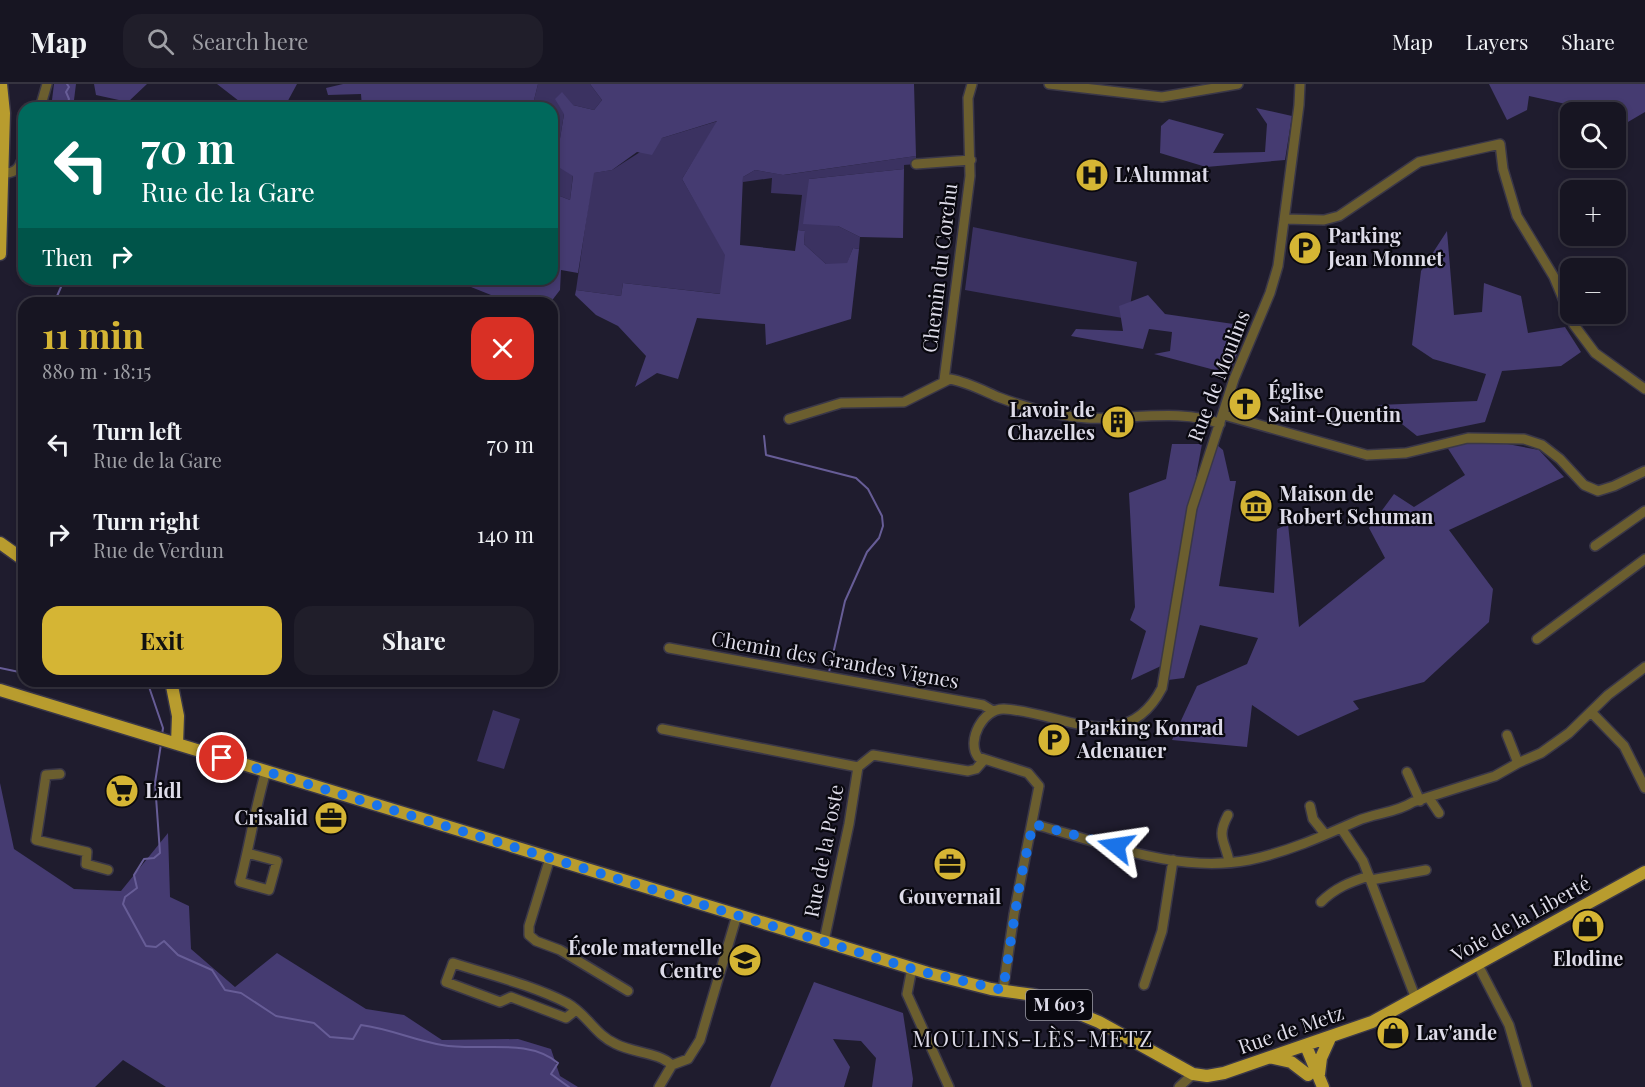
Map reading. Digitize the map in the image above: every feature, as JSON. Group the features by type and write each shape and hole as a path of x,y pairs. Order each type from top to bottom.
{"main road":[{"path":"0,254 4,173 4,113 1,84"},
{"path":"0,544 18,556"},
{"path":"172,687 178,716 176,744"},
{"name":"M 603","path":"0,690 912,968 1003,990 1034,995 1099,1022 1193,1074"},
{"name":"Voie de la Liberté","path":"1416,999 1645,872"},
{"name":"Rue de Metz","path":"1193,1074 1208,1076 1224,1073 1271,1058 1307,1050 1330,1038 1372,1022 1416,999"},
{"path":"1313,1079 1330,1038"},
{"path":"1307,1050 1313,1079"},
{"path":"1271,1058 1292,1062 1323,1087"}],"street":[{"path":"42,102 47,84"},
{"name":"Chemin du Corchu","path":"944,380 951,316 962,255 971,160 968,98 972,84"},
{"path":"1049,84 1162,97 1238,84"},
{"name":"Rue de Moulins","path":"993,711 1002,709 1070,722 1113,726 1127,724 1140,718 1158,696 1163,680 1192,508 1237,371 1270,293 1278,266 1300,84"},
{"path":"1284,219 1324,220 1339,216 1419,162 1500,144 1503,169 1517,216 1554,276 1574,325 1594,353 1645,389"},
{"path":"916,164 971,160"},
{"path":"4,173 13,173 18,169"},
{"path":"789,419 841,403 904,402 944,380 958,380 1000,398 1063,414 1087,418 1141,416 1222,419 1367,455 1406,453 1468,438 1499,437 1532,441 1552,452 1584,485 1598,490 1614,486 1645,471"},
{"path":"1595,546 1645,511"},
{"path":"1538,639 1645,559"},
{"name":"Chemin des Grandes Vignes","path":"669,648 983,705 993,711"},
{"path":"1033,824 1173,860 1247,860 1292,849 1363,819 1402,809 1424,799 1495,776 1541,753 1592,713 1608,695 1645,667"},
{"path":"993,711 982,721 974,742 975,752 983,760 1028,773 1037,780 1040,793 1018,892 1003,990"},
{"path":"1592,713 1624,746 1645,788"},
{"path":"662,729 858,767 873,755 968,771 976,769 983,760"},
{"path":"1507,735 1518,763"},
{"name":"Rue de la Poste","path":"824,941 849,824 858,767"},
{"path":"248,853 277,861 269,890 240,882 253,832 252,819 266,771"},
{"path":"1407,772 1424,799 1439,813"},
{"path":"60,774 46,775 36,840 87,852 86,864 108,870"},
{"path":"1310,806 1313,819 1325,834"},
{"path":"1228,815 1222,826 1221,842 1229,861"},
{"path":"1341,828 1363,861 1416,999"},
{"path":"550,858 529,926 529,935 536,941 560,950 628,991"},
{"path":"1144,985 1162,931 1173,860"},
{"path":"1321,903 1332,892 1344,885 1370,878 1426,870"},
{"path":"659,1087 672,1065 688,1059 700,1040 737,915"},
{"path":"576,1010 567,1018 511,997 500,1002 446,982 453,963 568,1004 576,1010 590,1022 601,1036 629,1050 666,1059 672,1065"},
{"path":"1478,965 1509,1025 1527,1087"},
{"path":"912,968 907,994 949,1087"},
{"path":"1179,1087 1193,1074"}],"shaded area":[{"path":"54,84 76,84 74,102 52,102"},
{"path":"94,84 147,84 128,102 96,95"},
{"path":"217,84 297,84 287,102 240,102"},
{"path":"343,84 538,84 534,102 362,102 361,94 328,95 326,88"},
{"path":"538,84 590,84 602,100 594,110 573,105 564,114 558,151 558,102 534,102"},
{"path":"590,84 914,84 916,156 783,175 755,170 743,177 740,245 795,251 798,230 805,231 804,244 826,264 847,263 853,248 859,249 851,319 766,345 765,324 697,318 678,379 657,373 635,387 646,356 618,326 596,315 575,295 576,290 621,296 623,283 720,294 725,255 682,179 717,121 662,138 652,155 637,152 612,170 594,173 578,273 561,270 560,290 555,297 506,297 491,295 466,285 558,285 558,195 570,200 573,176 560,168 558,161 564,114 555,99 562,92 573,105 594,110 602,100"},
{"path":"1489,84 1645,84 1645,112 1626,123 1626,102 1560,103 1529,96 1527,110 1507,120"},
{"path":"1256,108 1292,116 1285,160 1206,167 1160,153 1161,126 1169,119 1224,134 1213,153 1265,152 1267,124"},
{"path":"718,121 682,179 726,255 721,294 623,283 621,296 576,290 593,173 612,170 662,138"},
{"path":"916,156 916,164 904,165 904,169 809,179 838,226 860,237 859,249 853,248 847,264 826,264 804,244 805,231 798,230 802,195 771,193 772,178 743,182 743,177 755,170 784,175"},
{"path":"558,158 573,175 570,200 558,195"},
{"path":"904,169 903,238 860,237 838,226 803,224 809,179"},
{"path":"973,227 1137,262 1128,319 965,290"},
{"path":"1447,231 1454,315 1482,312 1484,283 1521,296 1528,333 1565,327 1581,352 1561,366 1502,371 1485,422 1417,436 1378,405 1477,401 1486,374 1433,359 1412,345 1421,271"},
{"path":"1148,295 1165,314 1247,326 1230,374 1154,354 1170,351 1172,332 1149,329 1143,349 1071,336 1076,329 1123,331 1119,306"},
{"path":"1497,442 1539,450 1564,477 1449,530 1493,589 1489,622 1424,682 1353,701 1359,709 1298,736 1252,705 1247,747 1172,740 1197,686 1247,664 1258,638 1200,625 1184,678 1168,680 1197,510 1217,445 1223,450 1230,481 1236,481 1219,586 1274,593 1277,529 1288,524 1299,627 1385,558 1369,528 1394,494 1414,507 1465,475 1445,444"},
{"path":"1172,444 1202,444 1161,666 1131,680 1146,631 1130,620 1135,607 1129,493 1166,479"},
{"path":"493,710 520,719 504,769 477,761"},
{"path":"0,783 14,849 74,889 121,891 168,833 170,897 189,906 191,949 235,987 277,953 366,1009 404,1015 442,1040 518,1039 551,1049 560,1076 578,1087 166,1087 123,1060 95,1087 0,1087"},
{"path":"814,982 903,1013 913,1079 912,1087 872,1087 876,1058 861,1041 833,1039 850,1067 844,1087 770,1087"}],"waterway":[{"path":"67,84 69,87 66,92 68,102"},
{"path":"57,297 60,285"},
{"path":"764,436 766,455 856,478 868,489 882,516 883,526 879,538 867,552 845,601 829,672"},
{"path":"0,668 18,672"},
{"path":"149,687 163,728 162,735"},
{"path":"161,744 155,783 160,853 154,858 144,859 134,875 137,888 125,897 123,904 146,946 156,947 164,941 178,955 212,970 225,990 241,993 276,1016 314,1023 330,1037 353,1039 361,1025 442,1045 532,1050 558,1063 551,1074 569,1087"}],"place":[{"name":"L'Alumnat","path":"1092,175"},
{"name":"Parking Jean Monnet","path":"1305,248"},
{"name":"Église Saint-Quentin","path":"1245,404"},
{"name":"Lavoir de Chazelles","path":"1118,422"},
{"name":"Maison de Robert Schuman","path":"1256,506"},
{"name":"Parking Konrad Adenauer","path":"1054,740"},
{"name":"Lidl","path":"122,791"},
{"name":"Crisalid","path":"331,818"},
{"name":"Gouvernail","path":"950,864"},
{"name":"Elodine","path":"1588,926"},
{"name":"École maternelle Centre","path":"745,960"},
{"name":"Lav'ande","path":"1393,1033"}],"district":[{"name":"MOULINS-LÈS-METZ","path":"1033,1039"}],"route":[{"path":"222,758 923,972 1003,990 1002,982 1020,882 1033,824 1116,846"}]}
